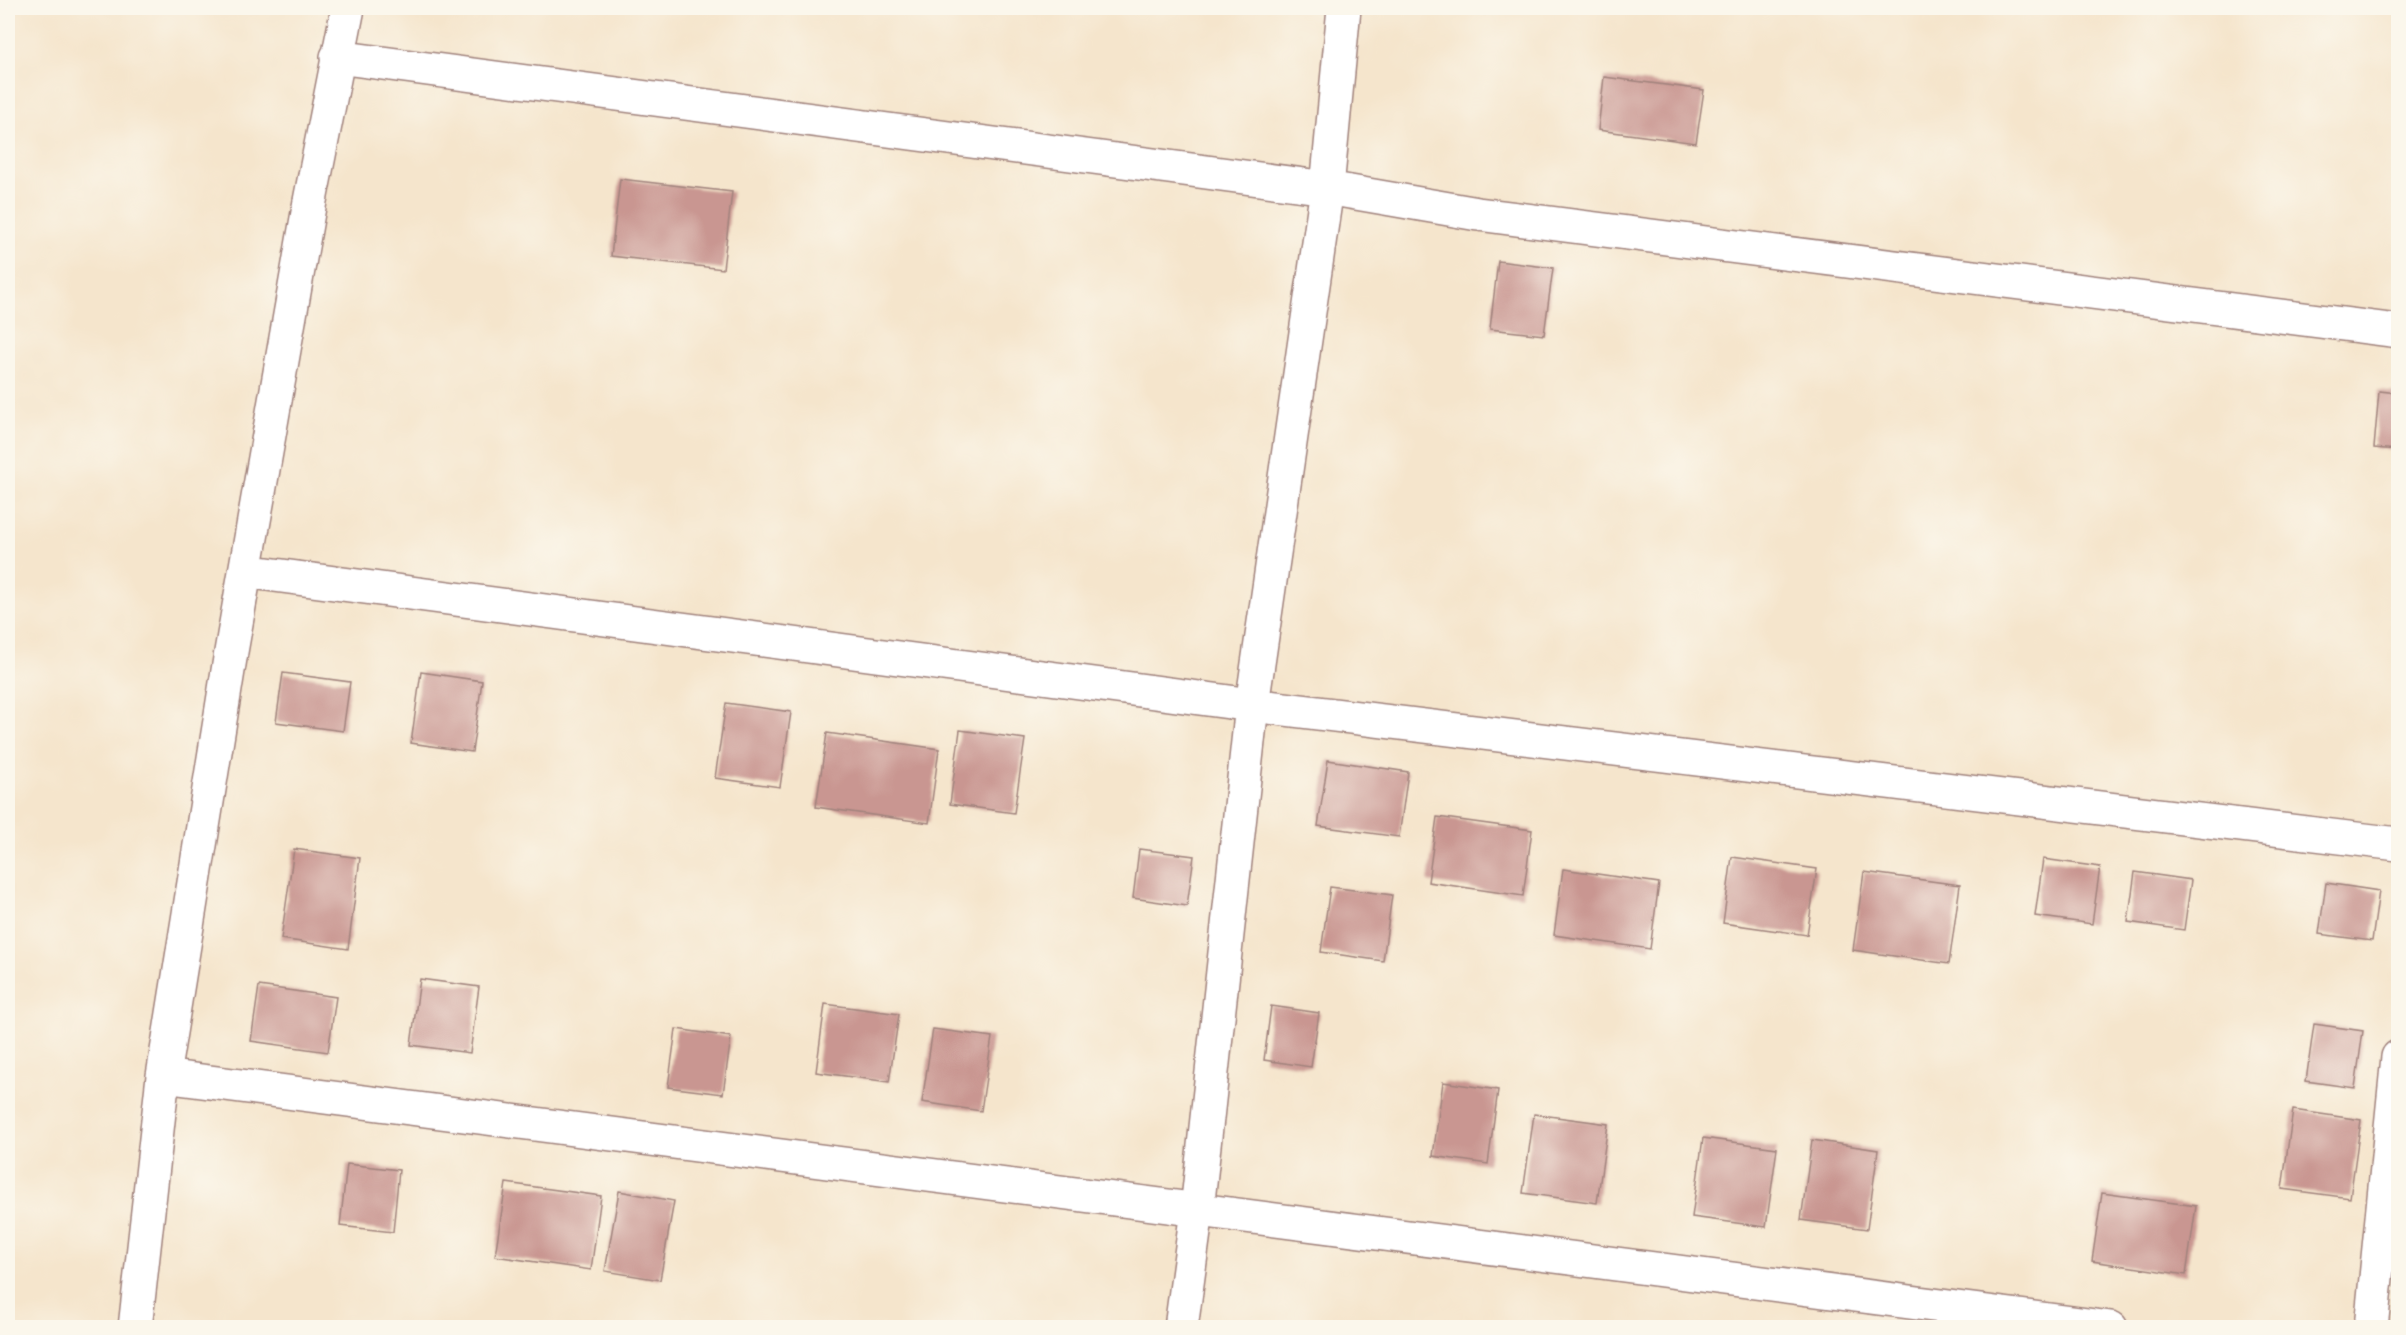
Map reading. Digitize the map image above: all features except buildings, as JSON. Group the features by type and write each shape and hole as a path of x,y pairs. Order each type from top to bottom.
{"street":[{"path":"135,1328 163,1076 245,571 348,8"},
{"path":"1181,1328 1197,1210 1252,705 1327,188 1344,8"},
{"path":"338,57 1327,188 1478,214 2398,331"},
{"path":"245,571 1252,705 2398,844"},
{"path":"2371,1328 2398,1057"},
{"path":"163,1076 2111,1328"}]}
